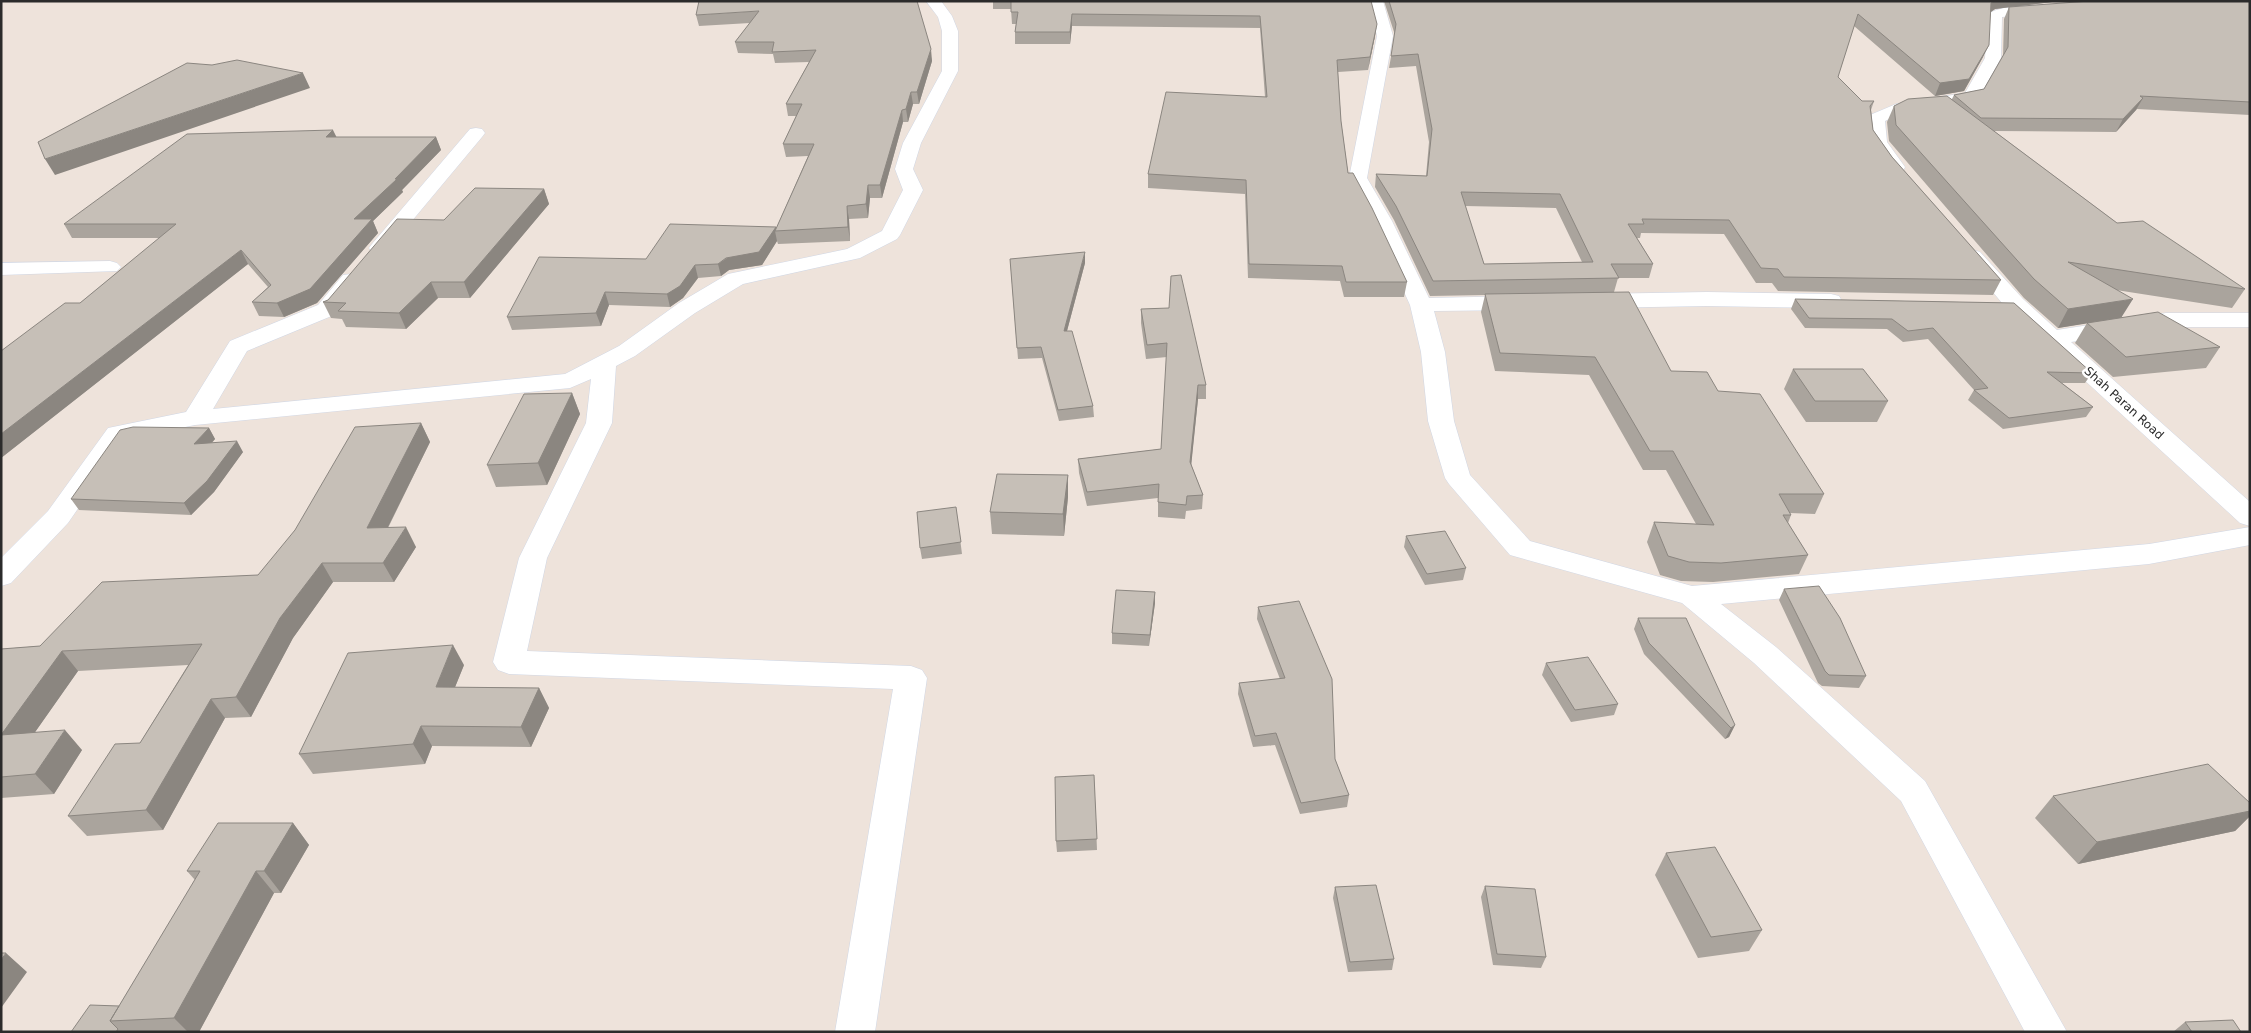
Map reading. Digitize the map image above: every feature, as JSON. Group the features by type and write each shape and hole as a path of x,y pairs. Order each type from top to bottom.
{"street":[{"path":"1,576 58,517 116,433 195,418 570,381 627,351 687,308 736,278 854,254 890,235 913,190 904,170 912,143 950,71 950,31 945,16 933,1"},
{"path":"1376,1 1385,36 1358,178 1382,220 1421,305 1433,352 1441,421 1458,478 1520,548 1692,596 2149,554 2250,536"},
{"path":"1907,180 1878,142 1876,119 1896,109 1971,97 1992,58 1995,15 2006,12 2063,8"},
{"path":"195,418 238,346 326,310 476,133"},
{"name":"Shah Paran Road","path":"1958,238 2015,304 2250,517"},
{"path":"1,269 110,267"},
{"path":"1579,302 1707,299 1846,302"},
{"path":"1421,305 1539,302"},
{"path":"1985,304 2015,304"},
{"path":"2052,338 2166,320 2250,320"},
{"path":"606,362 599,423 533,558 509,662 911,678 855,1032"},
{"path":"1692,596 1765,656 1913,791 2047,1032"}],"building":[{"path":"699,1 917,1 931,49 917,92 911,92 906,109 902,110 880,185 868,185 866,204 847,206 848,227 775,231 814,144 783,144 802,104 786,104 816,50 772,52 774,42 735,42 759,11 696,15"},
{"path":"1011,1 1371,1 1377,24 1370,57 1337,60 1341,121 1348,173 1353,173 1372,208 1407,282 1346,282 1342,266 1249,264 1246,180 1148,174 1166,92 1267,97 1260,16 1072,14 1070,32 1015,32 1018,12 1011,12"},
{"path":"1389,1 1995,1 1991,3 1989,45 1969,79 1940,83 1858,14 1838,77 1862,101 1874,101 1870,106 1873,130 1892,157 2001,280 1784,277 1778,269 1761,268 1729,220 1642,219 1644,224 1628,224 1653,264 1611,264 1619,278 1433,281 1396,206 1376,174 1427,176 1432,129 1418,54 1391,56 1396,24","holes":["1461,192 1560,194 1593,262 1484,264"]},
{"path":"2090,1 2250,1 2250,102 2140,96 2143,98 2123,119 1981,118 1954,95 1984,89 2008,47 2009,7"},
{"path":"237,60 303,73 45,159 38,142 187,63 212,65"},
{"path":"1947,96 2117,223 2143,221 2245,289 2068,262 2133,299 2068,309 2034,279 1896,125 1894,106 1908,99"},
{"path":"333,130 326,137 436,137 395,179 397,179 354,219 372,219 310,289 277,303 252,302 271,285 241,250 1,434 1,351 65,303 80,303 176,224 64,224 187,134"},
{"path":"475,188 544,189 464,282 431,282 399,313 338,311 346,303 323,302 328,300 397,219 444,220"},
{"path":"670,224 776,227 759,252 726,258 718,264 695,265 680,286 667,294 605,292 596,313 507,317 539,257 646,259"},
{"path":"1085,252 1064,331 1072,331 1093,406 1058,410 1041,347 1017,348 1010,259"},
{"path":"1181,275 1206,385 1198,385 1190,462 1203,495 1187,496 1186,505 1158,502 1159,484 1087,492 1078,459 1161,449 1167,343 1147,345 1141,309 1169,308 1171,276"},
{"path":"1629,292 1671,371 1707,372 1718,391 1760,394 1824,494 1779,494 1791,515 1783,515 1808,555 1721,563 1689,562 1668,556 1654,522 1714,525 1673,451 1650,451 1595,357 1500,353 1485,294"},
{"path":"1795,299 2014,303 2092,373 2047,372 2093,407 2009,418 1974,390 1988,388 1933,328 1908,331 1892,319 1809,318"},
{"path":"2158,312 2220,347 2126,357 2087,323"},
{"path":"1793,369 1863,369 1888,401 1815,401"},
{"path":"572,393 538,463 487,465 524,394"},
{"path":"421,423 367,528 406,527 383,563 322,563 280,618 236,697 211,699 146,810 68,816 115,744 140,743 202,644 62,651 1,735 1,649 40,646 102,582 258,575 295,530 355,427"},
{"path":"133,427 209,428 194,444 237,441 207,481 184,503 71,499 120,430"},
{"path":"997,474 1068,475 1063,514 990,512"},
{"path":"956,507 961,542 920,548 917,512"},
{"path":"1445,531 1466,568 1427,574 1406,536"},
{"path":"1819,586 1840,618 1866,676 1829,675 1825,671 1784,589"},
{"path":"1116,590 1155,592 1150,635 1112,633"},
{"path":"1299,601 1332,679 1335,759 1349,795 1301,803 1276,733 1255,736 1239,683 1285,678 1258,607"},
{"path":"1638,618 1686,618 1735,725 1731,728 1649,643"},
{"path":"453,645 436,687 539,688 521,727 421,726 413,744 299,754 348,653"},
{"path":"1588,657 1618,704 1575,710 1546,663"},
{"path":"65,730 35,774 1,777 1,735"},
{"path":"2208,764 2250,803 2250,811 2097,842 2053,796"},
{"path":"1094,775 1097,839 1056,841 1055,777"},
{"path":"218,823 293,823 264,871 256,871 174,1018 110,1021 200,871 187,871"},
{"path":"1715,847 1762,930 1711,937 1666,853"},
{"path":"1376,885 1394,959 1350,962 1335,887"},
{"path":"1485,886 1535,889 1546,957 1497,954"},
{"path":"1,953 6,953 1,960"},
{"path":"90,1005 119,1006 110,1021 118,1029 116,1032 71,1032"},
{"path":"2233,1020 2241,1032 2192,1032 2185,1022"}]}
